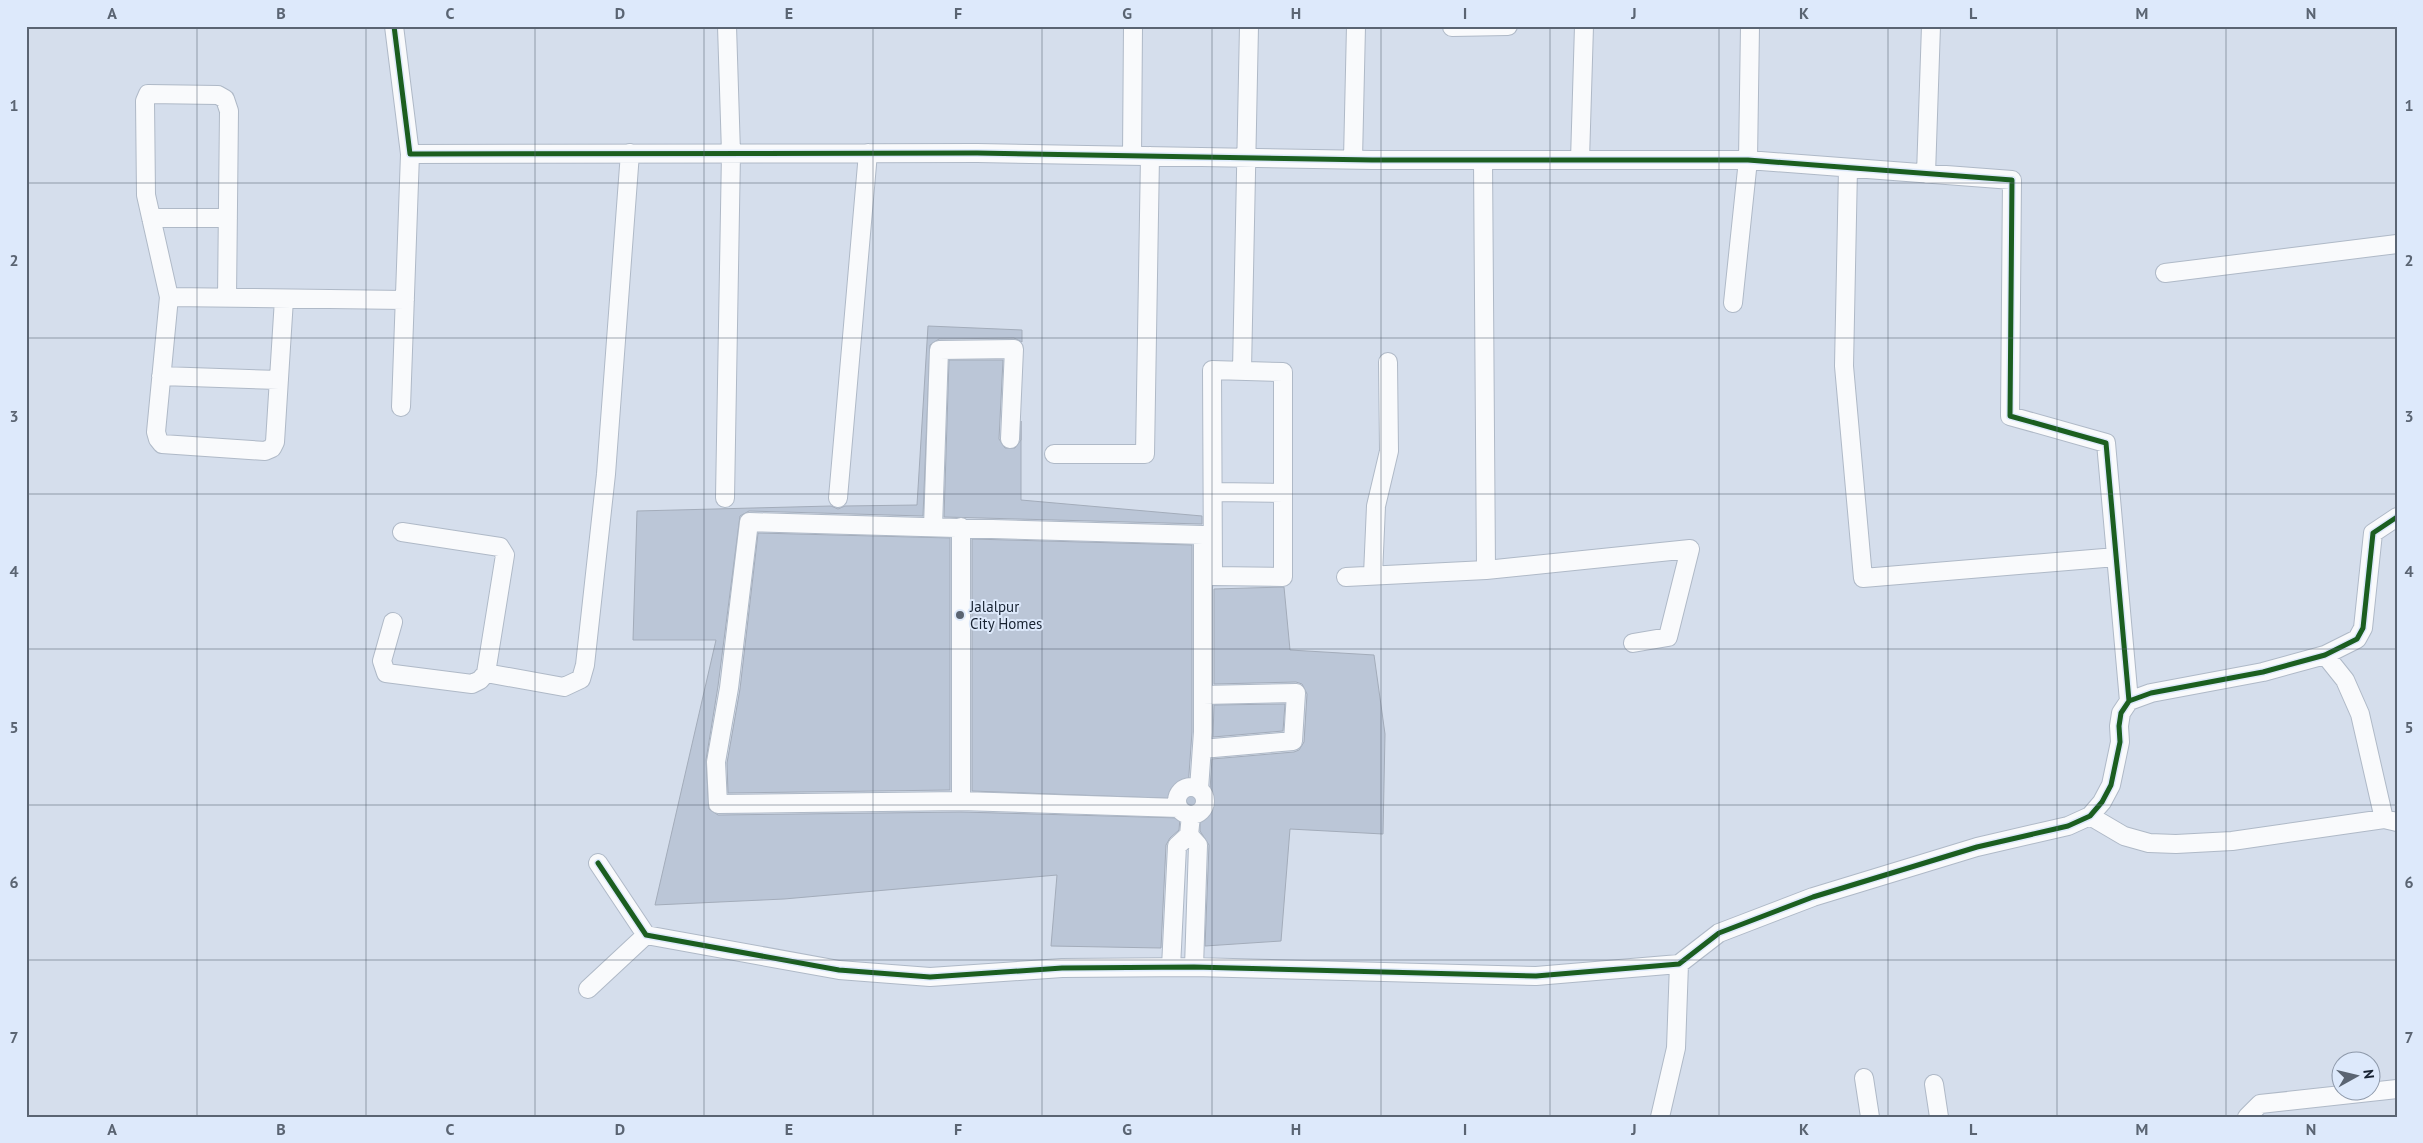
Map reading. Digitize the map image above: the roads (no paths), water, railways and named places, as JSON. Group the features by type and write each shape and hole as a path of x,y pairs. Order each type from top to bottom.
{"street":[{"path":"394,26 410,154 401,407"},
{"path":"725,498 731,153 727,26"},
{"path":"1132,156 1133,26"},
{"path":"1242,370 1249,26"},
{"path":"1353,159 1356,26"},
{"path":"1452,27 1508,26"},
{"path":"1580,160 1584,26"},
{"path":"1733,303 1748,160 1750,26"},
{"path":"1926,174 1930,26"},
{"path":"227,298 229,111 225,99 218,95 154,92 148,94 145,100 146,195 169,297 156,432 162,444 265,451 272,448 275,442 284,299"},
{"path":"486,673 564,687 581,679 585,665 606,474 630,153"},
{"path":"410,154 868,153 1353,159 1748,160 2012,180 2010,416 2106,443 2129,701"},
{"path":"838,498 868,153"},
{"path":"1054,454 1145,454 1150,156"},
{"path":"1484,160 1486,570"},
{"path":"1848,168 1844,366 1864,578 2116,557"},
{"path":"151,218 228,218"},
{"path":"2165,273 2397,244"},
{"path":"169,297 405,300"},
{"path":"933,527 939,350 1014,349 1010,439"},
{"path":"1373,575 1376,506 1389,451 1388,362"},
{"path":"1212,370 1283,372 1284,577 1212,576 1213,492 1212,370"},
{"path":"161,376 279,380"},
{"path":"1213,492 1283,493"},
{"path":"598,863 646,936 839,970 930,977 1062,968 1194,967 1536,976 1679,964 1720,933 1814,897 1977,847 2068,826 2090,816 2102,802 2111,784 2120,742 2119,726 2121,713 2129,701 2151,693 2263,672 2325,655 2357,638 2363,628 2373,533 2397,517"},
{"path":"1185,812 961,801 718,804 716,762 728,688 750,522 1202,535 1203,695 1199,789 1190,786 1181,790 1177,799 1185,812 1189,834 1198,845 1194,967"},
{"path":"961,527 961,801"},
{"path":"393,622 382,661 386,673 472,684 480,680 486,673 506,555 500,547 402,532"},
{"path":"1346,577 1486,570 1690,549 1668,638 1633,643"},
{"path":"2090,816 2124,836 2149,843 2176,844 2232,841 2390,820 2360,714 2345,680 2325,655"},
{"path":"1202,750 1294,741 1296,692 1203,695"},
{"path":"1171,968 1176,846 1189,834"},
{"path":"588,988 646,936"},
{"path":"1660,1117 1676,1048 1679,964"},
{"path":"1864,1078 1870,1117"},
{"path":"1934,1084 1939,1117"},
{"path":"2247,1117 2260,1104 2397,1089"}],"place":[{"name":"Jalalpur City Homes","path":"960,615"}]}
